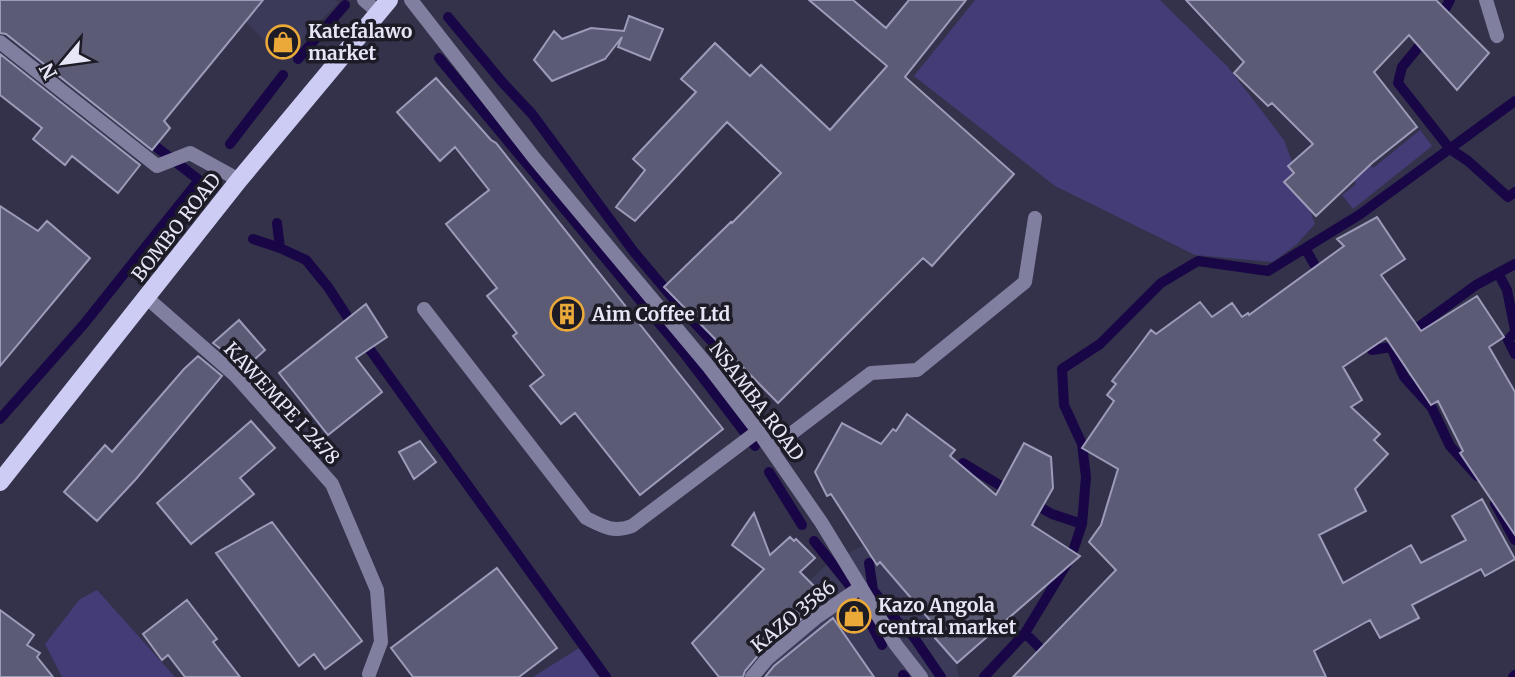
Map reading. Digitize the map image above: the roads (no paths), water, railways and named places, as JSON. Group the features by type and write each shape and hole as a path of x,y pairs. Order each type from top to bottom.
{"main road":[{"name":"BOMBO ROAD","path":"0,482 239,180 383,6"}],"street":[{"path":"364,0 383,6"},
{"name":"NSAMBA ROAD","path":"411,0 535,159 709,367 771,449 821,522 896,645 921,677"},
{"path":"1486,0 1497,36"},
{"path":"0,42 157,166 190,153 239,180"},
{"path":"771,449 871,373 917,370 1025,282 1035,218"},
{"name":"KAWEMPE I 2478","path":"147,298 236,376 332,484 377,590 382,642 369,674"},
{"path":"424,309 586,518 609,530 632,526 758,432"},
{"name":"KAZO 3586","path":"752,677 766,659 817,617 861,587"}],"waterway":[{"path":"1440,18 1450,0"},
{"path":"298,59 345,5"},
{"path":"448,17 532,114 634,252 728,359 761,404"},
{"path":"1425,39 1402,67 1398,83 1450,149 1468,161 1508,197 1515,192"},
{"path":"439,58 683,352 755,446"},
{"path":"230,144 283,75"},
{"path":"984,677 1025,633 1071,557 1082,524 1086,477 1082,444 1064,405 1062,369 1100,344 1161,283 1198,261 1268,271 1359,215 1515,101"},
{"path":"0,419 84,324 199,180 146,139"},
{"path":"277,223 280,248 306,260 328,287 354,327"},
{"path":"253,239 280,248"},
{"path":"1305,248 1322,278"},
{"path":"1477,476 1450,446 1432,408 1404,377 1391,347 1476,285 1515,264"},
{"path":"1498,273 1507,290 1515,330"},
{"path":"1515,332 1508,340 1515,354"},
{"path":"1365,339 1372,350 1391,347"},
{"path":"363,340 606,677"},
{"path":"963,463 1011,492"},
{"path":"769,472 802,525"},
{"path":"1031,502 1052,514 1082,524"},
{"path":"1495,503 1515,540"},
{"path":"814,541 851,587 882,645"},
{"path":"869,563 873,590 897,621 913,636 941,677"},
{"path":"1025,633 1049,657"}],"place":[{"name":"Katefalawo market","path":"283,42"},
{"name":"Aim Coffee Ltd","path":"567,314"},
{"name":"Kazo Angola central market","path":"854,616"}]}
